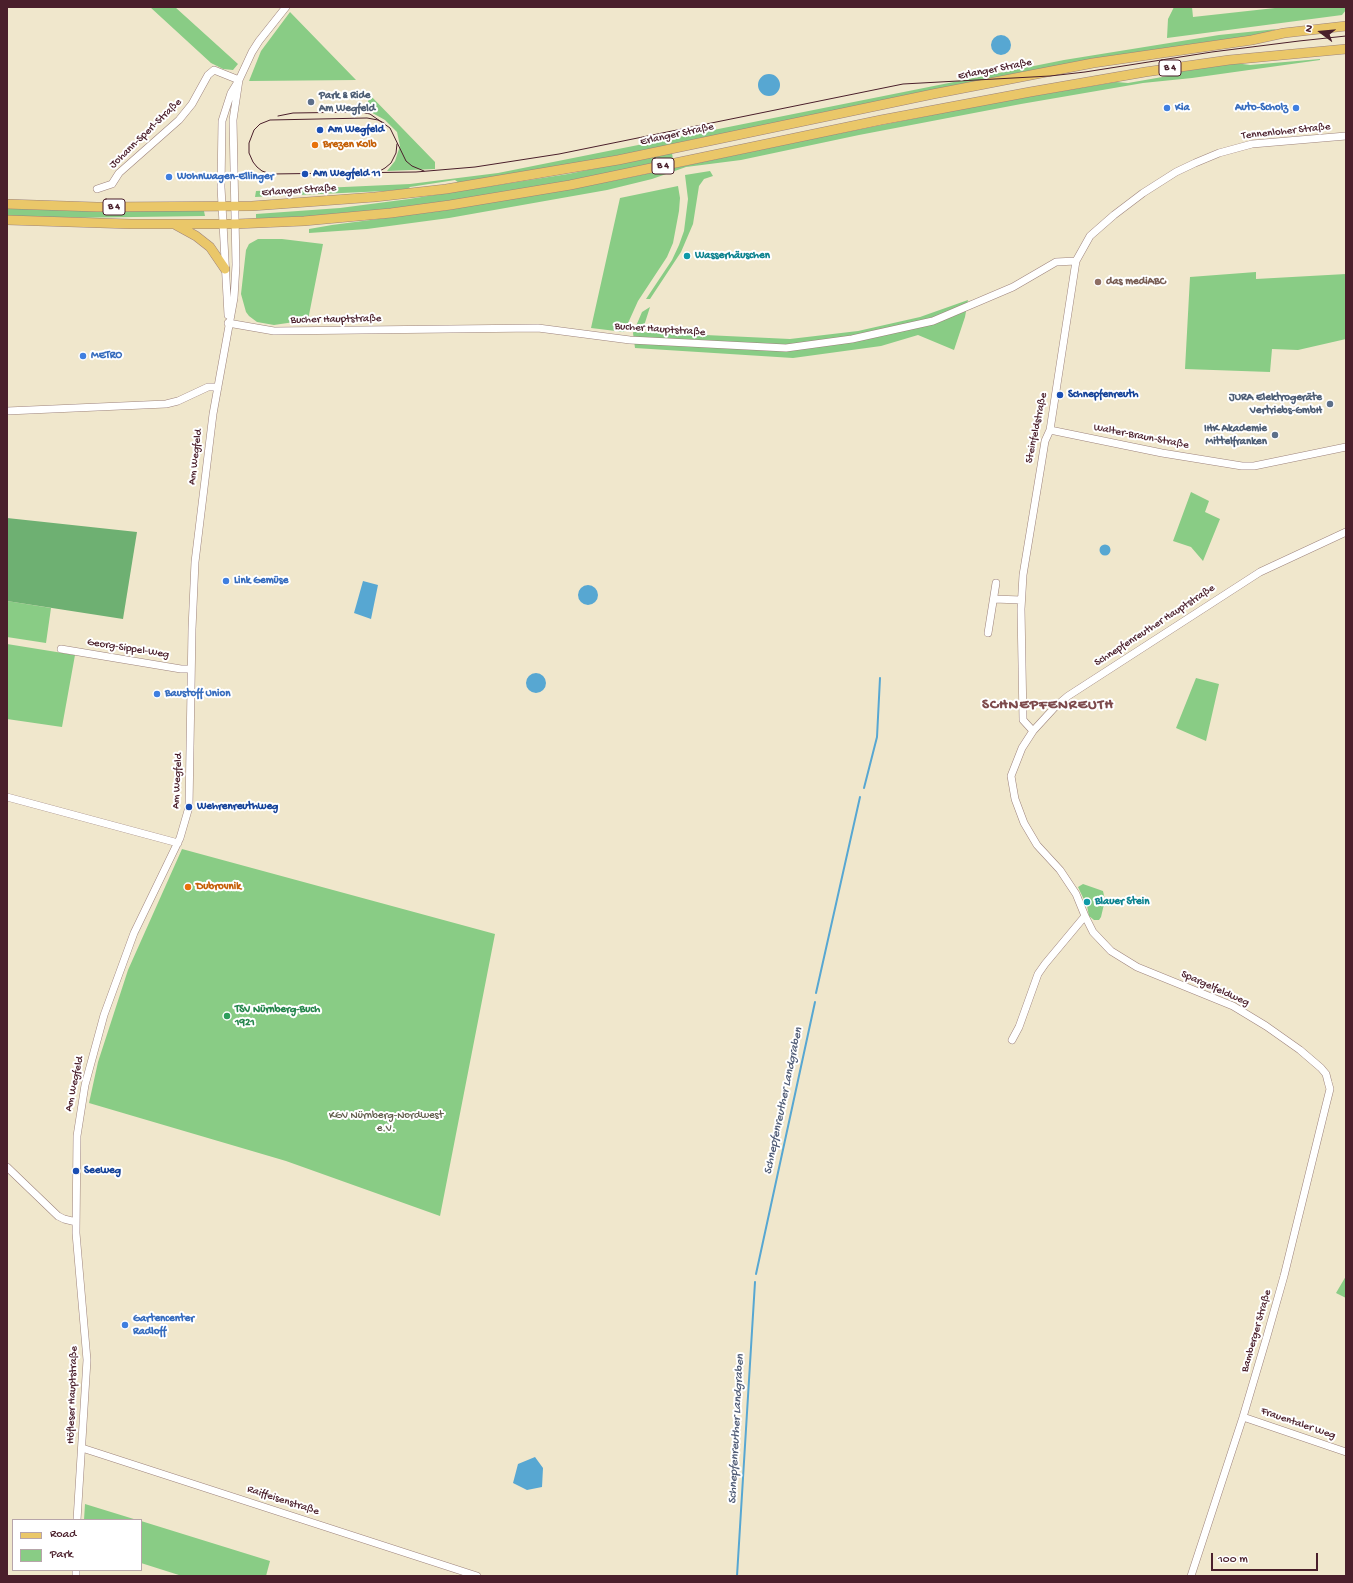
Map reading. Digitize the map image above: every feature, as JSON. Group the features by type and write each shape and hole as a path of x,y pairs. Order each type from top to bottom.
{"main road":[{"name":"Erlanger Straße","path":"7,204 97,207 235,206 375,197 446,190 618,160 933,94 1093,63 1252,40 1284,33 1346,26"},
{"name":"B 4","path":"7,220 175,225 235,224 350,218 450,205 618,176 881,120 1030,92 1213,62 1346,49"},
{"name":"B 4","path":"175,225 196,236 210,247 225,269"}],"street":[{"path":"222,206 222,121 231,93 258,41 286,7"},
{"name":"Johann-Sperl-Straße","path":"97,189 112,184 119,173 179,120 192,104 208,75 214,70 239,80"},
{"path":"235,224 233,120 239,80"},
{"name":"Tennenloher Straße","path":"1088,240 1114,215 1142,193 1176,172 1220,152 1252,144 1346,136"},
{"name":"Am Wegfeld","path":"222,206 228,323"},
{"name":"Am Wegfeld","path":"76,1222 77,1136 83,1098 93,1054 104,1015 126,954 140,921 178,843 185,822 190,796 191,669 196,550 212,420 223,364 228,323 234,298 236,265 235,224"},
{"name":"Steinfeldstraße","path":"1032,731 1023,720 1021,600 1026,548 1045,441 1050,430 1076,261 1088,240"},
{"name":"Bucher Hauptstraße","path":"228,323 274,331 538,328 630,340 786,348 852,339 933,320 1013,287 1056,262 1076,261"},
{"path":"7,411 166,404 178,401 208,387 218,387"},
{"name":"Walter-Braun-Straße","path":"1050,430 1162,453 1242,466 1254,466 1346,447"},
{"name":"Schnepfenreuther Hauptstraße","path":"1011,776 1022,748 1032,731 1068,696 1260,572 1346,532"},
{"path":"988,633 996,583"},
{"path":"994,599 1021,600"},
{"name":"Georg-Sippel-Weg","path":"61,649 191,669"},
{"name":"Spargelfeldweg","path":"1011,776 1015,799 1024,824 1037,845 1060,870 1076,894 1093,932 1111,951 1137,967 1233,1006 1266,1026 1321,1068 1326,1074 1330,1089"},
{"path":"7,797 178,843"},
{"path":"1012,1040 1019,1027 1038,974 1085,916"},
{"name":"Bamberger Straße","path":"1191,1576 1243,1417 1284,1276 1330,1089"},
{"path":"7,1167 58,1216 76,1222"},
{"name":"Höfleser Hauptstraße","path":"76,1222 87,1353 77,1519"},
{"name":"Frauentaler Weg","path":"1243,1417 1346,1452"},
{"name":"Raiffeisenstraße","path":"82,1448 477,1576"}],"green space":[{"path":"150,7 175,7 238,64 233,70 223,69 211,63"},
{"path":"1174,7 1192,7 1193,17 1284,7 1346,7 1346,10 1342,15 1167,38 1168,19"},
{"path":"290,12 356,80 249,81 261,51"},
{"path":"1277,29 1260,35 711,137 590,161 459,183 455,180 410,187 407,190 255,197 256,191 410,184 498,173 1064,60 1219,35"},
{"path":"1320,59 1192,78 1143,83 1021,104 859,135 741,160 686,167 652,179 607,190 449,218 367,229 309,233 309,229 332,225 447,210 612,181 826,136 1008,100 1116,82 1128,83 1168,76 1184,70 1235,63 1250,65"},
{"path":"369,94 435,162 435,169 387,171 395,161 400,146 397,132 385,120 367,110"},
{"path":"672,153 673,160 490,195 377,211 305,217 256,219 256,214 340,208 409,199 568,174"},
{"path":"710,171 713,176 704,179 699,186 693,224 681,252 650,299 646,299 672,260 684,231 688,199 685,175"},
{"path":"678,186 680,198 679,211 673,243 667,257 638,301 624,332 591,328 620,198"},
{"path":"7,208 204,211 205,216 63,218 7,216"},
{"path":"258,239 282,239 323,244 308,320 274,325 257,322 246,312 241,294 246,250 249,244"},
{"path":"1256,272 1256,279 1346,274 1346,339 1298,350 1272,349 1270,372 1185,369 1190,277"},
{"path":"968,300 965,317 954,350 918,335 881,346 793,358 635,348 633,333 642,312 650,307 642,332 790,339 858,331 920,317"},
{"path":"1191,492 1209,501 1205,512 1220,519 1203,561 1191,547 1173,541"},
{"path":"7,518 137,532 123,619 7,601"},
{"path":"7,601 51,608 46,643 7,637"},
{"path":"7,644 75,655 62,727 7,719"},
{"path":"1196,678 1219,684 1206,741 1176,728"},
{"name":"TSV Nürnberg-Buch 1921","path":"182,849 495,934 440,1216 286,1161 89,1103 98,1062 128,970"},
{"path":"1083,884 1103,891 1105,900 1099,920 1094,920 1089,916 1087,906 1078,887"},
{"path":"1346,1276 1346,1298 1336,1293"},
{"path":"85,1504 134,1519 84,1519"},
{"path":"142,1521 270,1561 266,1576 182,1576 142,1563"}],"water":[{"path":"1001,35 1008,38 1011,45 1008,52 1001,55 994,52 991,45 994,38"},
{"path":"769,74 777,77 780,85 777,93 769,96 761,93 758,85 761,77"},
{"path":"1105,544 1109,546 1111,550 1109,554 1105,556 1101,554 1099,550 1101,546"},
{"path":"363,581 378,585 371,619 354,613"},
{"path":"588,585 595,588 598,595 595,602 588,605 581,602 578,595 581,588"},
{"path":"536,673 543,676 546,683 543,690 536,693 529,690 526,683 529,676"},
{"path":"535,1457 543,1468 542,1487 527,1490 513,1483 518,1464"}],"waterway":[{"name":"Schnepfenreuther Landgraben","path":"864,788 877,737 880,678"},
{"name":"Schnepfenreuther Landgraben","path":"816,993 860,797"},
{"name":"Schnepfenreuther Landgraben","path":"756,1274 815,1002"},
{"name":"Schnepfenreuther Landgraben","path":"737,1576 755,1282"}],"tram line":[{"path":"384,123 367,118 270,120 260,124 254,130 249,143 249,153 257,167 262,171 271,174 416,172 475,167 559,154 903,84 1050,76 1212,52 1346,36"},
{"path":"278,116 293,113 361,112 370,114 390,128 406,161 412,166 424,171"},
{"path":"378,172 391,163 396,153 397,144"}],"place":[{"name":"Park & Ride Am Wegfeld","path":"311,102"},
{"name":"Kia","path":"1167,108"},
{"name":"Auto-Scholz","path":"1296,108"},
{"name":"Am Wegfeld","path":"320,130"},
{"name":"Brezen Kolb","path":"315,145"},
{"name":"Am Wegfeld 11","path":"305,174"},
{"name":"Wohnwagen-Ellinger","path":"169,177"},
{"name":"Wasserhäuschen","path":"687,256"},
{"name":"das mediABC","path":"1098,282"},
{"name":"METRO","path":"83,356"},
{"name":"Schnepfenreuth","path":"1060,395"},
{"name":"JURA Elektrogeräte Vertriebs-GmbH","path":"1330,404"},
{"name":"IHK Akademie Mittelfranken","path":"1275,435"},
{"name":"Link Gemüse","path":"226,581"},
{"name":"Baustoff Union","path":"157,694"},
{"name":"Wehrenreuthweg","path":"189,807"},
{"name":"Dubrovnik","path":"188,887"},
{"name":"Blauer Stein","path":"1087,902"},
{"name":"TSV Nürnberg-Buch 1921","path":"227,1016"},
{"name":"Seeweg","path":"76,1171"},
{"name":"Gartencenter Radloff","path":"125,1325"}],"district":[{"name":"SCHNEPFENREUTH","path":"1048,706"}],"park label":[{"name":"KGV Nürnberg-Nordwest e.V.","path":"386,1122"}]}
